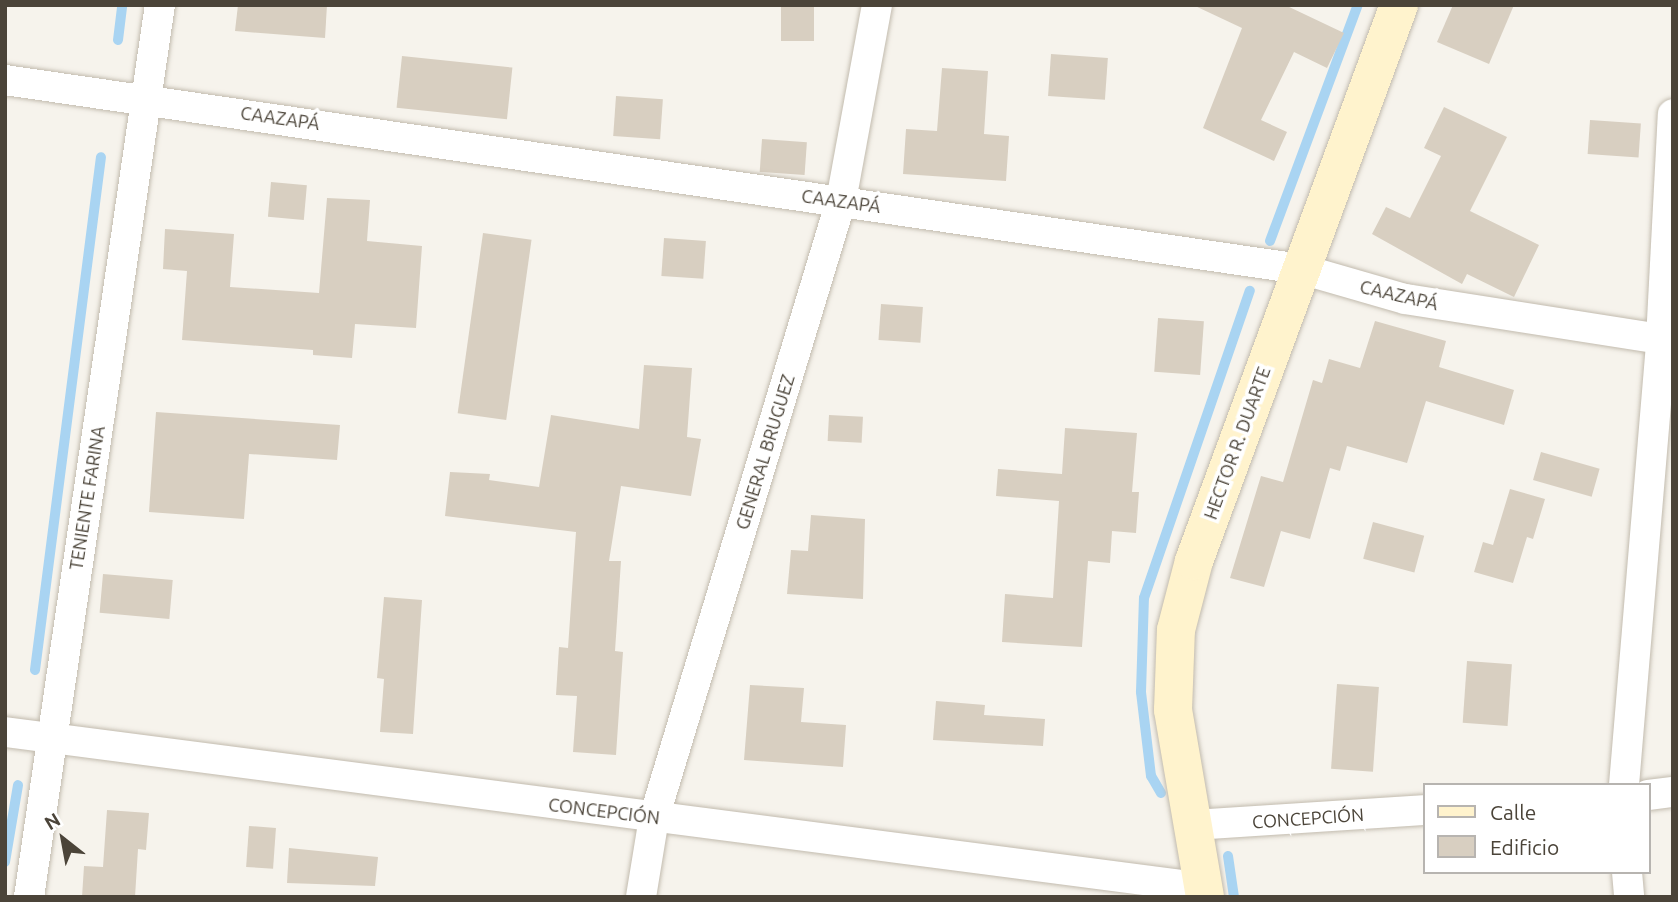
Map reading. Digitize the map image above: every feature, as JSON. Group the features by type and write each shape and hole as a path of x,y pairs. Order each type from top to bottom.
{"street":[{"name":"TENIENTE FARINA","path":"29,897 160,5"},
{"name":"GENERAL BRUGUEZ","path":"641,897 654,818 841,201 877,5"},
{"name":"HECTOR R. DUARTE","path":"1204,892 1172,710 1176,630 1194,561 1398,5"},
{"name":"CAAZAPÁ","path":"5,80 1301,269 1405,299 1667,341"},
{"path":"1624,783 1667,341 1673,114"},
{"name":"CONCEPCIÓN","path":"5,732 1204,892"},
{"path":"1650,794 1673,792"},
{"name":"CONCEPCIÓN","path":"1193,825 1422,810"},
{"path":"1627,874 1629,897"}],"building":[{"path":"238,5 327,5 325,38 235,31"},
{"path":"781,5 814,5 814,41 781,41"},
{"path":"1193,5 1285,5 1344,33 1327,68 1294,52 1261,120 1287,132 1274,161 1203,128 1242,28"},
{"path":"1453,5 1514,5 1489,64 1437,42"},
{"path":"1051,54 1108,58 1105,100 1048,96"},
{"path":"402,56 512,68 507,119 397,108"},
{"path":"942,68 988,71 984,134 1009,136 1006,181 903,174 906,129 937,131"},
{"path":"616,96 663,99 660,139 613,136"},
{"path":"1444,107 1507,137 1470,211 1539,245 1514,297 1467,274 1462,284 1372,234 1386,207 1410,218 1441,156 1424,148"},
{"path":"1590,120 1641,124 1639,157 1588,154"},
{"path":"762,139 807,142 805,175 760,172"},
{"path":"271,182 307,185 304,220 268,217"},
{"path":"327,198 370,200 367,241 422,246 416,328 355,324 352,358 313,355 313,350 182,340 187,271 163,269 165,229 234,234 230,287 319,293"},
{"path":"483,233 532,240 506,420 458,413"},
{"path":"664,238 706,241 703,279 661,276"},
{"path":"881,304 923,307 920,343 878,340"},
{"path":"1158,318 1204,321 1200,375 1154,372"},
{"path":"1375,321 1446,341 1439,367 1514,390 1504,425 1426,401 1407,463 1347,446 1340,471 1330,468 1310,539 1281,531 1264,587 1230,578 1261,476 1283,482 1313,380 1322,383 1329,359 1360,368"},
{"path":"644,365 692,368 687,437 701,439 691,496 621,486 609,561 621,561 615,651 623,652 616,755 573,752 577,696 556,695 559,647 568,648 576,532 445,516 450,472 490,474 489,480 539,487 551,415 639,429"},
{"path":"156,412 340,425 337,460 249,454 244,519 149,512"},
{"path":"829,415 863,417 862,443 828,441"},
{"path":"1065,428 1137,433 1132,492 1139,492 1136,533 1112,531 1110,563 1088,561 1082,647 1002,642 1005,594 1053,598 1059,501 996,496 998,469 1062,474"},
{"path":"1541,452 1600,469 1592,497 1533,480"},
{"path":"1510,489 1545,499 1533,539 1527,537 1513,583 1474,572 1483,542 1493,545"},
{"path":"811,515 865,519 863,599 787,594 791,550 808,551"},
{"path":"1373,522 1424,536 1414,572 1363,559"},
{"path":"103,574 173,580 169,619 100,613"},
{"path":"384,597 422,600 413,734 380,732 384,679 377,678"},
{"path":"1467,661 1512,664 1508,726 1463,723"},
{"path":"1337,684 1379,687 1373,772 1331,769"},
{"path":"750,685 804,688 801,722 846,725 843,767 744,760"},
{"path":"936,701 985,705 984,715 1045,719 1043,746 933,740"},
{"path":"107,810 149,813 146,850 138,849 135,897 82,897 84,866 103,867"},
{"path":"249,826 276,828 273,869 246,867"},
{"path":"289,848 378,857 375,886 287,883"}],"waterway":[{"path":"118,40 122,5"},
{"path":"1270,241 1358,5"},
{"path":"35,670 101,157"},
{"path":"1161,793 1151,776 1141,692 1144,598 1250,291"},
{"path":"5,862 18,785"},
{"path":"1228,856 1234,897"}]}
